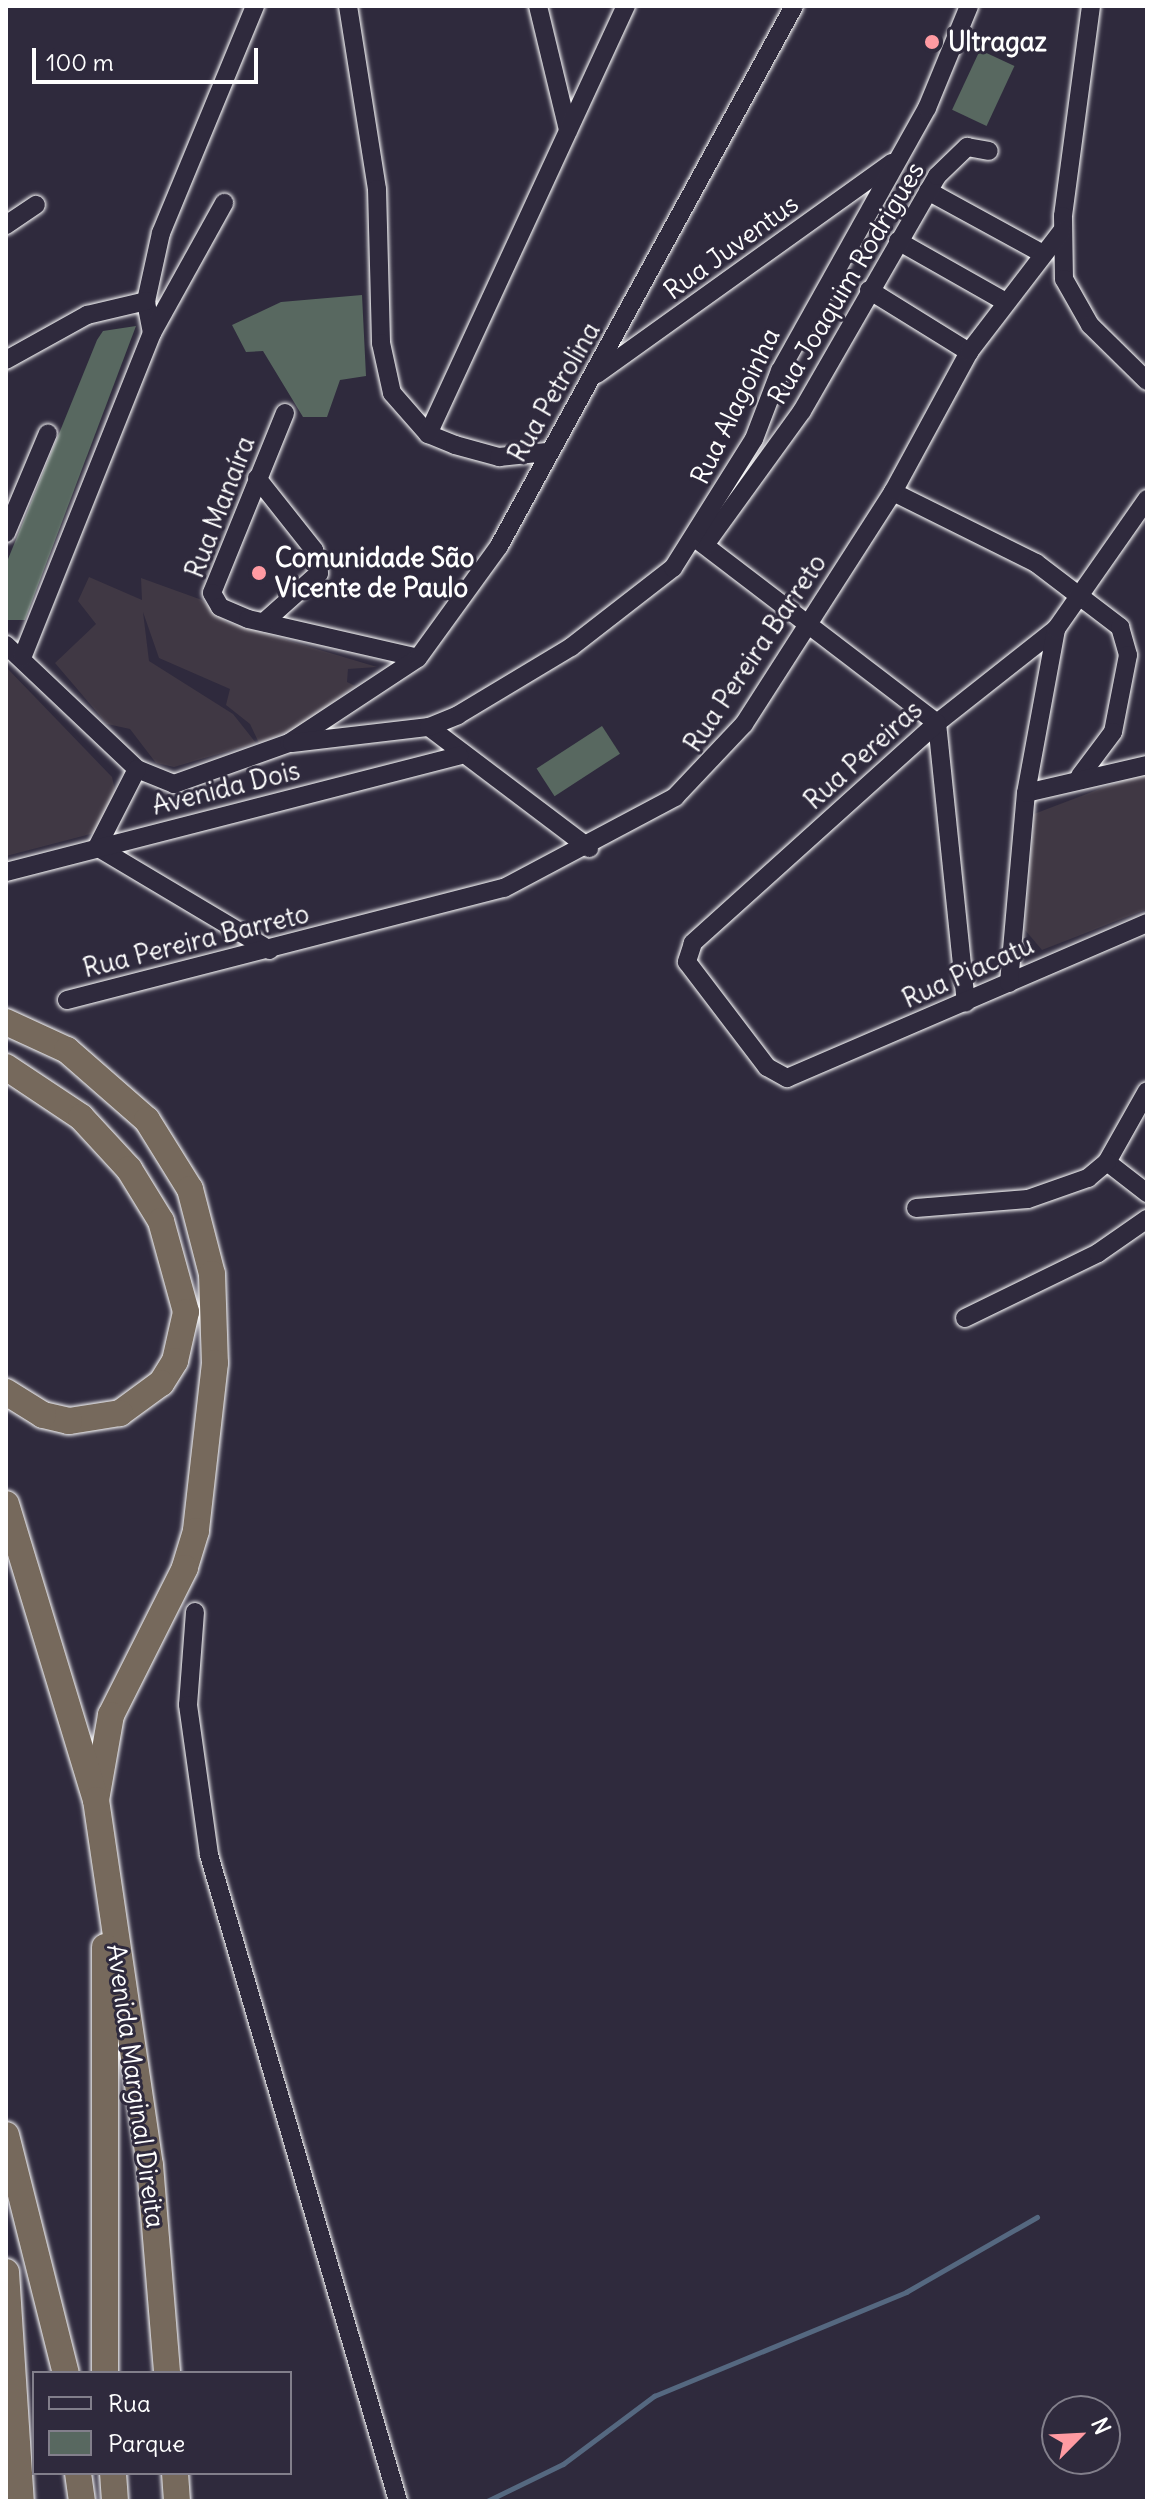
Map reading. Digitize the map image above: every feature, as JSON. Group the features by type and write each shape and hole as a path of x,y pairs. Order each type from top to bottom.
{"highway":[{"path":"6,1022 67,1050 147,1120 190,1189 212,1274 215,1363 196,1531 185,1568 111,1715 96,1800"},
{"path":"6,1067 81,1117 129,1169 161,1221 186,1312 175,1361 161,1383 120,1413 69,1421 31,1410 6,1392"},
{"path":"6,1504 96,1800"},
{"name":"Avenida Marginal Direita","path":"96,1800 150,2165 167,2371"},
{"path":"105,2371 106,1867"},
{"path":"6,2135 65,2371"},
{"path":"6,2272 21,2501"},
{"path":"78,2475 82,2501"},
{"path":"113,2475 115,2501"},
{"path":"175,2475 177,2501"}],"street":[{"path":"152,333 146,301 161,233 255,6"},
{"path":"348,6 377,189 385,371 405,414 428,434 499,457 547,452"},
{"path":"538,6 568,130"},
{"path":"428,434 626,6"},
{"name":"Rua Petrolina","path":"289,743 418,658 463,604 547,452 595,376 720,131 794,6"},
{"name":"Rua Alagoinha","path":"289,743 429,727 486,702 652,589 700,541 754,439 780,371 897,160 969,6"},
{"path":"1091,6 1062,231 1073,303 1147,381"},
{"name":"Rua Joaquim Rodrigues","path":"700,541 775,451 928,191 959,151 989,151"},
{"name":"Rua Juventus","path":"595,376 897,160"},
{"path":"928,191 1043,254"},
{"path":"22,658 152,333 224,203"},
{"path":"6,225 36,205"},
{"name":"Rua Pereira Barreto","path":"67,1000 504,888 589,848 705,773 893,492 969,352 1004,301 1062,231"},
{"path":"898,241 1004,301"},
{"path":"869,290 969,352"},
{"path":"6,360 87,315 146,301"},
{"name":"Rua Manaíra","path":"285,413 212,593 220,607 264,622 418,658"},
{"path":"6,533 48,433"},
{"path":"754,439 775,451"},
{"path":"257,478 314,550 319,573 264,622"},
{"path":"893,492 1002,543 1120,627 1128,655 1113,732 1080,776"},
{"name":"Rua Pereiras","path":"809,1070 775,1074 691,969 686,955 711,928 937,723 1056,629 1083,600 1147,499"},
{"path":"700,541 808,617 937,723 966,1002"},
{"path":"1009,983 1026,793 1056,629"},
{"path":"6,645 137,769 174,784 289,743"},
{"path":"429,727 459,756 589,848"},
{"name":"Avenida Dois","path":"6,872 459,756"},
{"path":"1026,793 1080,776 1147,765"},
{"path":"137,769 97,847 270,950"},
{"name":"Rua Piacatu","path":"809,1070 1147,923"},
{"path":"916,1208 1028,1199 1088,1178 1107,1162 1147,1091"},
{"path":"1107,1162 1147,1193"},
{"path":"965,1318 1098,1253 1147,1219"},
{"path":"195,1612 188,1705 209,1855 398,2501"}],"shaded area":[{"path":"89,577 142,600 141,578 202,600 226,622 377,667 348,669 347,682 355,686 298,728 259,743 250,724 226,705 230,689 159,658 143,612 149,661 233,714 256,743 174,767 156,763 130,729 107,724 55,663 96,624 78,601"},
{"path":"7,668 112,777 117,799 102,831 6,856"},
{"path":"1147,771 1147,909 1042,950 1025,930 1034,814"}],"green space":[{"path":"980,50 1014,66 987,126 952,110"},
{"path":"362,295 366,376 340,380 327,417 303,417 263,351 246,352 232,325 281,302"},
{"path":"136,326 25,620 6,620 6,564 97,340 103,331"},
{"path":"602,726 620,754 555,796 537,768"}],"waterway":[{"path":"487,2501 563,2464 654,2396 906,2292 1037,2217"}],"place":[{"name":"Ultragaz","path":"932,42"},
{"name":"Comunidade São Vicente de Paulo","path":"259,573"}]}
